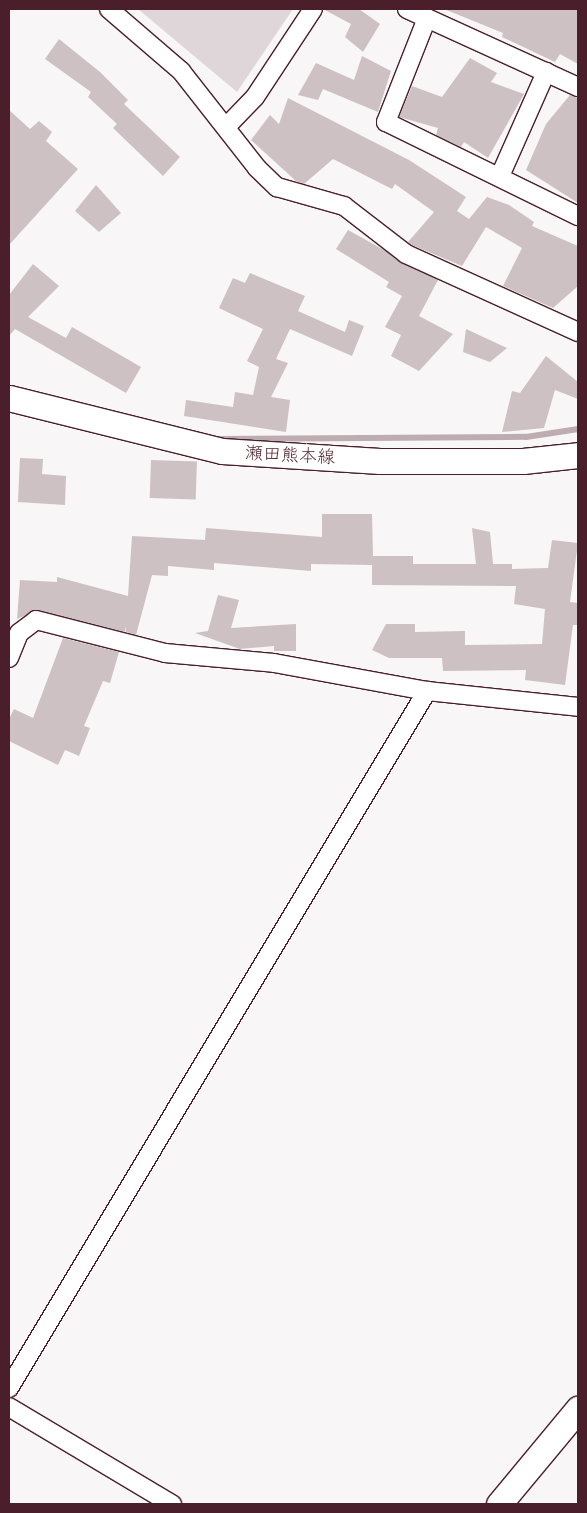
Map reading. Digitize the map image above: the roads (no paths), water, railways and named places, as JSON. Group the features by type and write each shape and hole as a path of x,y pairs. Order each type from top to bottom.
{"main road":[{"name":"瀬田熊本線","path":"9,398 222,451 380,461 523,461 578,455"},
{"path":"499,1504 578,1409"}],"street":[{"path":"109,9 180,71 227,126 257,168 278,187 344,206 406,254 578,332"},
{"path":"227,126 255,97 313,9"},
{"path":"408,9 578,87"},
{"path":"427,18 386,122 500,176 578,216"},
{"path":"500,176 546,72"},
{"path":"9,658 19,633 36,620 165,653 274,663 427,691 578,707"},
{"path":"9,1388 427,691"},
{"path":"9,1407 172,1504"}],"waterway":[{"path":"218,439 526,437 578,429"}]}
